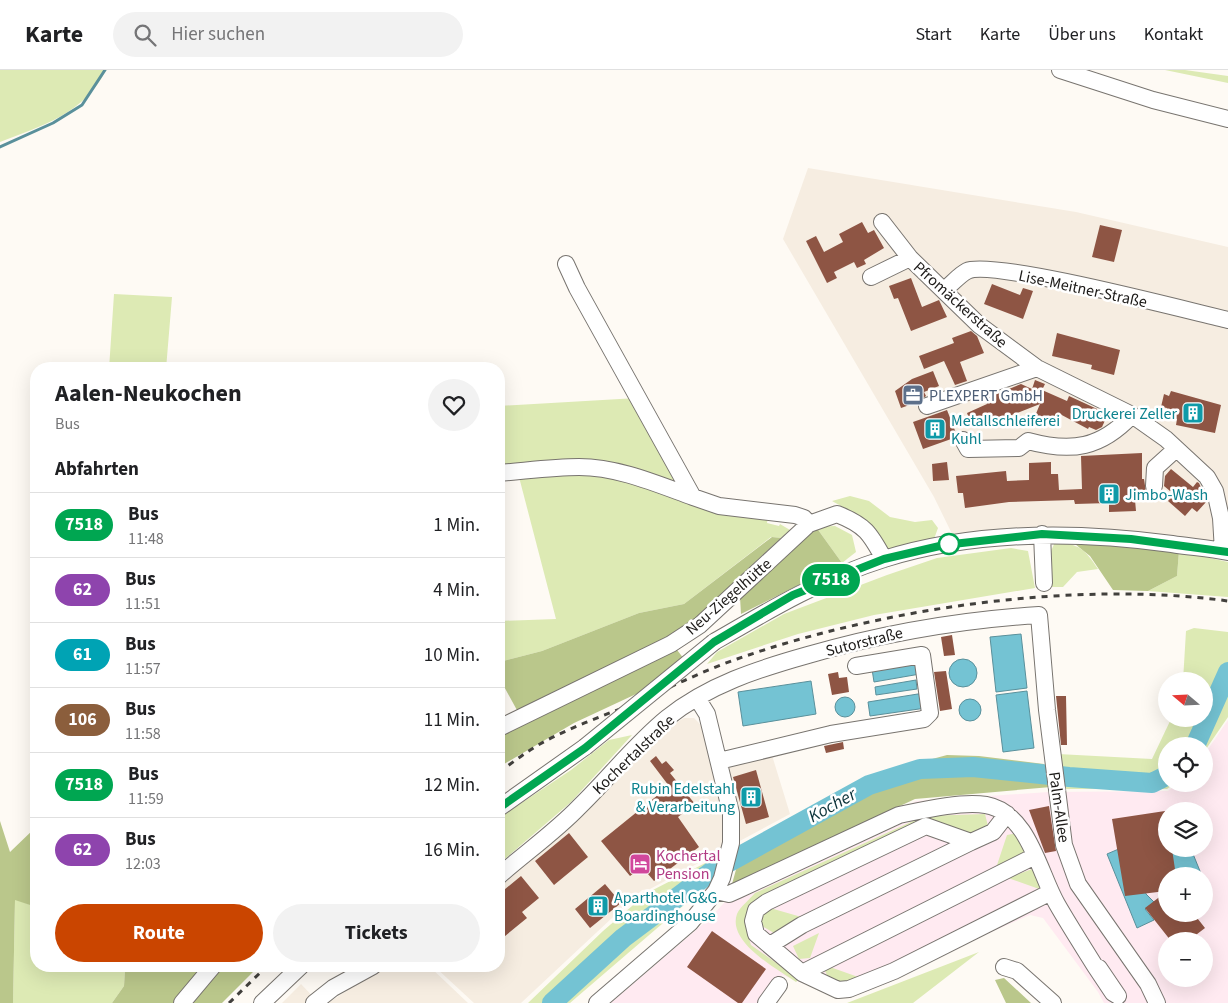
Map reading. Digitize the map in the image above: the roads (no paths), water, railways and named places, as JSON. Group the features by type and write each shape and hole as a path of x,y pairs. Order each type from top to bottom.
{"street":[{"path":"1060,70 1153,100 1228,119"},
{"name":"Pfromäckerstraße","path":"882,222 910,258 979,325 1037,368 1132,415 1207,476 1215,491 1226,552"},
{"name":"Pfromäckerstraße","path":"871,277 910,258"},
{"path":"566,264 577,288 693,497"},
{"name":"Lise-Meitner-Straße","path":"944,290 968,271 989,268 1079,286 1228,320"},
{"path":"927,406 1037,368"},
{"path":"963,440 968,449 1019,448 1028,441 1053,448 1085,446 1104,440 1119,429 1132,415"},
{"path":"1154,486 1155,468 1176,449"},
{"path":"505,473 579,467 616,471 719,506 795,515 804,518 809,524"},
{"name":"Neu-Ziegelhütte","path":"505,725 671,644 700,625 809,524 837,514 858,522 872,539 884,559"},
{"path":"505,804 585,748 714,642 793,595 884,559 944,545 1042,534 1131,539 1226,552"},
{"path":"1042,534 1044,583"},
{"name":"Sutorstraße","path":"697,698 734,678 861,640 944,624 1039,615"},
{"name":"Palm-Allee","path":"1039,615 1053,760 1064,845 1078,884 1148,984 1157,1003"},
{"path":"719,762 831,734 924,719 930,714 922,654 856,666"},
{"path":"597,1003 690,923 719,884 731,843 731,813 706,714 697,698"},
{"name":"Kochertalstraße","path":"505,871 578,808 656,727 697,698"},
{"path":"719,884 729,894 899,816 920,810 973,805 987,806 1007,814 1020,828 1051,892 1113,994 1120,999"},
{"path":"770,945 802,925 993,832 1007,814"},
{"path":"971,842 926,826 767,902 756,910 753,921 756,934 802,973 838,990 849,989 894,971 1051,892"},
{"path":"802,973 1035,856"},
{"path":"1004,967 1017,971 1053,1003"},
{"path":"182,1003 208,972"},
{"path":"262,1003 295,972"},
{"path":"314,1003 333,988 362,972"},
{"path":"766,1003 779,985"}],"water":[{"path":"1021,634 1027,688 996,692 990,637"},
{"path":"963,659 973,663 977,673 973,683 963,687 953,683 949,673 953,663"},
{"path":"917,661 920,674 874,682 872,669"},
{"path":"916,680 917,689 876,695 875,687"},
{"path":"811,681 816,714 743,726 738,692"},
{"path":"1027,691 1034,748 1003,752 996,695"},
{"path":"924,693 926,708 870,716 868,702"},
{"path":"845,697 852,700 855,707 852,714 845,717 838,714 835,707 838,700"},
{"path":"970,699 978,702 981,710 978,718 970,721 962,718 959,710 962,702"},
{"path":"1128,845 1146,894 1154,902 1145,909 1154,920 1137,928 1107,854"},
{"path":"1165,857 1194,857 1198,867 1166,867"}],"waterway":[{"path":"0,147 53,123 82,105 105,70"},
{"name":"Kocher","path":"1199,737 1228,672"},
{"name":"Kocher","path":"552,1003 623,938 711,872 869,785 920,769 973,767 1152,783 1158,780"},
{"name":"Kocher","path":"1069,777 1072,783"}],"railway":[{"path":"505,768 530,750 552,738 713,668 793,641 854,625 980,603 1044,597 1108,594 1169,595 1228,601"},
{"path":"229,1003 261,972"}],"place":[{"name":"PLEXPERT GmbH","path":"913,395"},
{"name":"Druckerei Zeller","path":"1193,413"},
{"name":"Metallschleiferei Kuhl","path":"935,429"},
{"name":"Jimbo-Wash","path":"1109,494"},
{"name":"Rubin Edelstahl & Verarbeitung","path":"751,797"},
{"name":"Kochertal Pension","path":"640,864"},
{"name":"Aparthotel G&G Boardinghouse","path":"598,906"}]}
